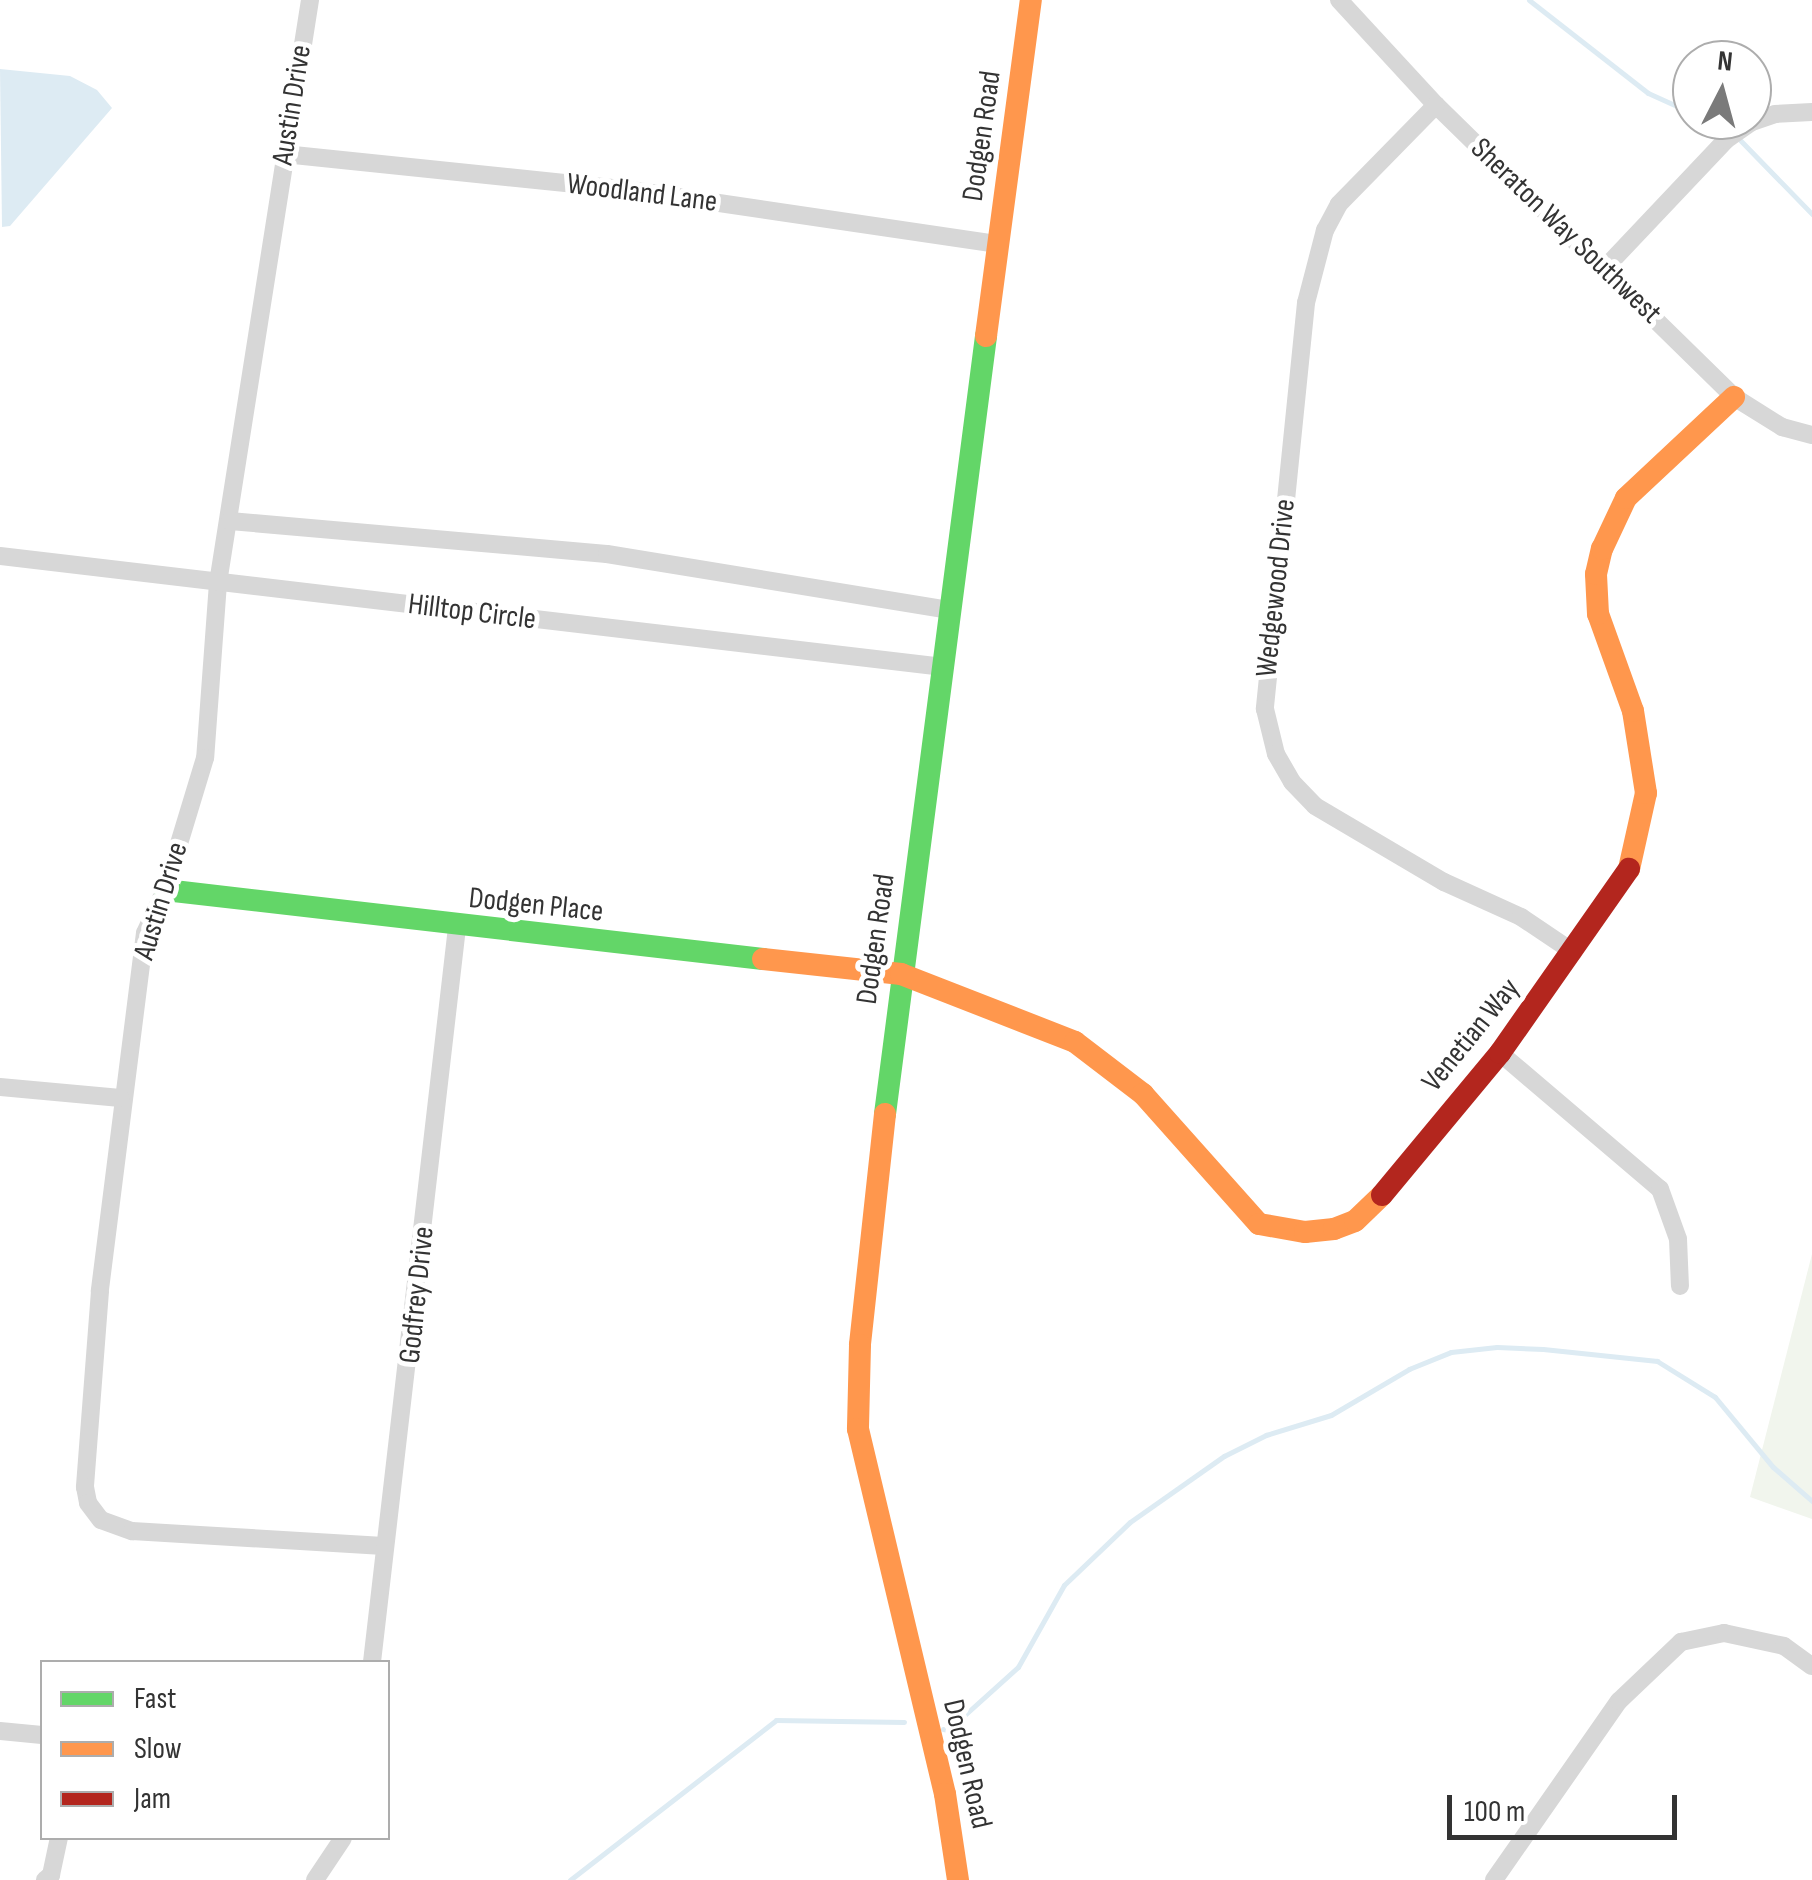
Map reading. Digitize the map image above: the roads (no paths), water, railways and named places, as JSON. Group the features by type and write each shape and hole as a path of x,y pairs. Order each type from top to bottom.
{"street":[{"name":"Austin Drive","path":"310,0 218,582 205,758 165,890 144,932 121,1098 84,1472 94,1514 132,1531 384,1546"},
{"name":"Dodgen Road","path":"958,1880 945,1794 858,1430 869,1235 1031,0"},
{"name":"Sheraton Way Southwest","path":"1339,0 1436,105 1734,397 1782,427 1812,435"},
{"name":"Wedgewood Drive","path":"1436,105 1340,204 1324,230 1306,303 1265,709 1276,754 1292,782 1315,806 1444,882 1521,916 1573,952"},
{"path":"1603,270 1726,140 1752,122 1775,114 1812,112"},
{"name":"Woodland Lane","path":"284,154 624,189 998,244"},
{"name":"Venetian Way","path":"902,974 1074,1042 1099,1056 1144,1094 1243,1211 1259,1224 1306,1232 1344,1225 1374,1204 1500,1053 1630,867 1646,793 1632,711 1598,614 1596,574 1602,549 1626,498 1734,397"},
{"path":"230,521 608,554 948,610"},
{"name":"Hilltop Circle","path":"0,556 943,668"},
{"name":"Dodgen Place","path":"165,890 457,927 902,974"},
{"name":"Godfrey Drive","path":"372,1660 457,927"},
{"path":"1500,1053 1660,1189 1678,1239 1680,1286"},
{"path":"0,1087 121,1098"},
{"path":"1494,1880 1620,1701 1681,1642 1724,1633 1784,1646 1812,1666"},
{"path":"0,1730 40,1735"},
{"path":"45,1880 51,1876 59,1840"},
{"path":"315,1880 342,1840"}],"waterway":[{"path":"1529,0 1648,93 1672,104"},
{"path":"1741,141 1812,214"},
{"path":"943,1729 948,1730 1018,1667 1064,1585 1130,1522 1224,1456 1266,1435 1331,1415 1409,1369 1451,1352 1497,1347 1543,1349 1657,1361 1715,1397 1773,1467 1812,1501"},
{"path":"570,1880 776,1720 904,1722"}]}
